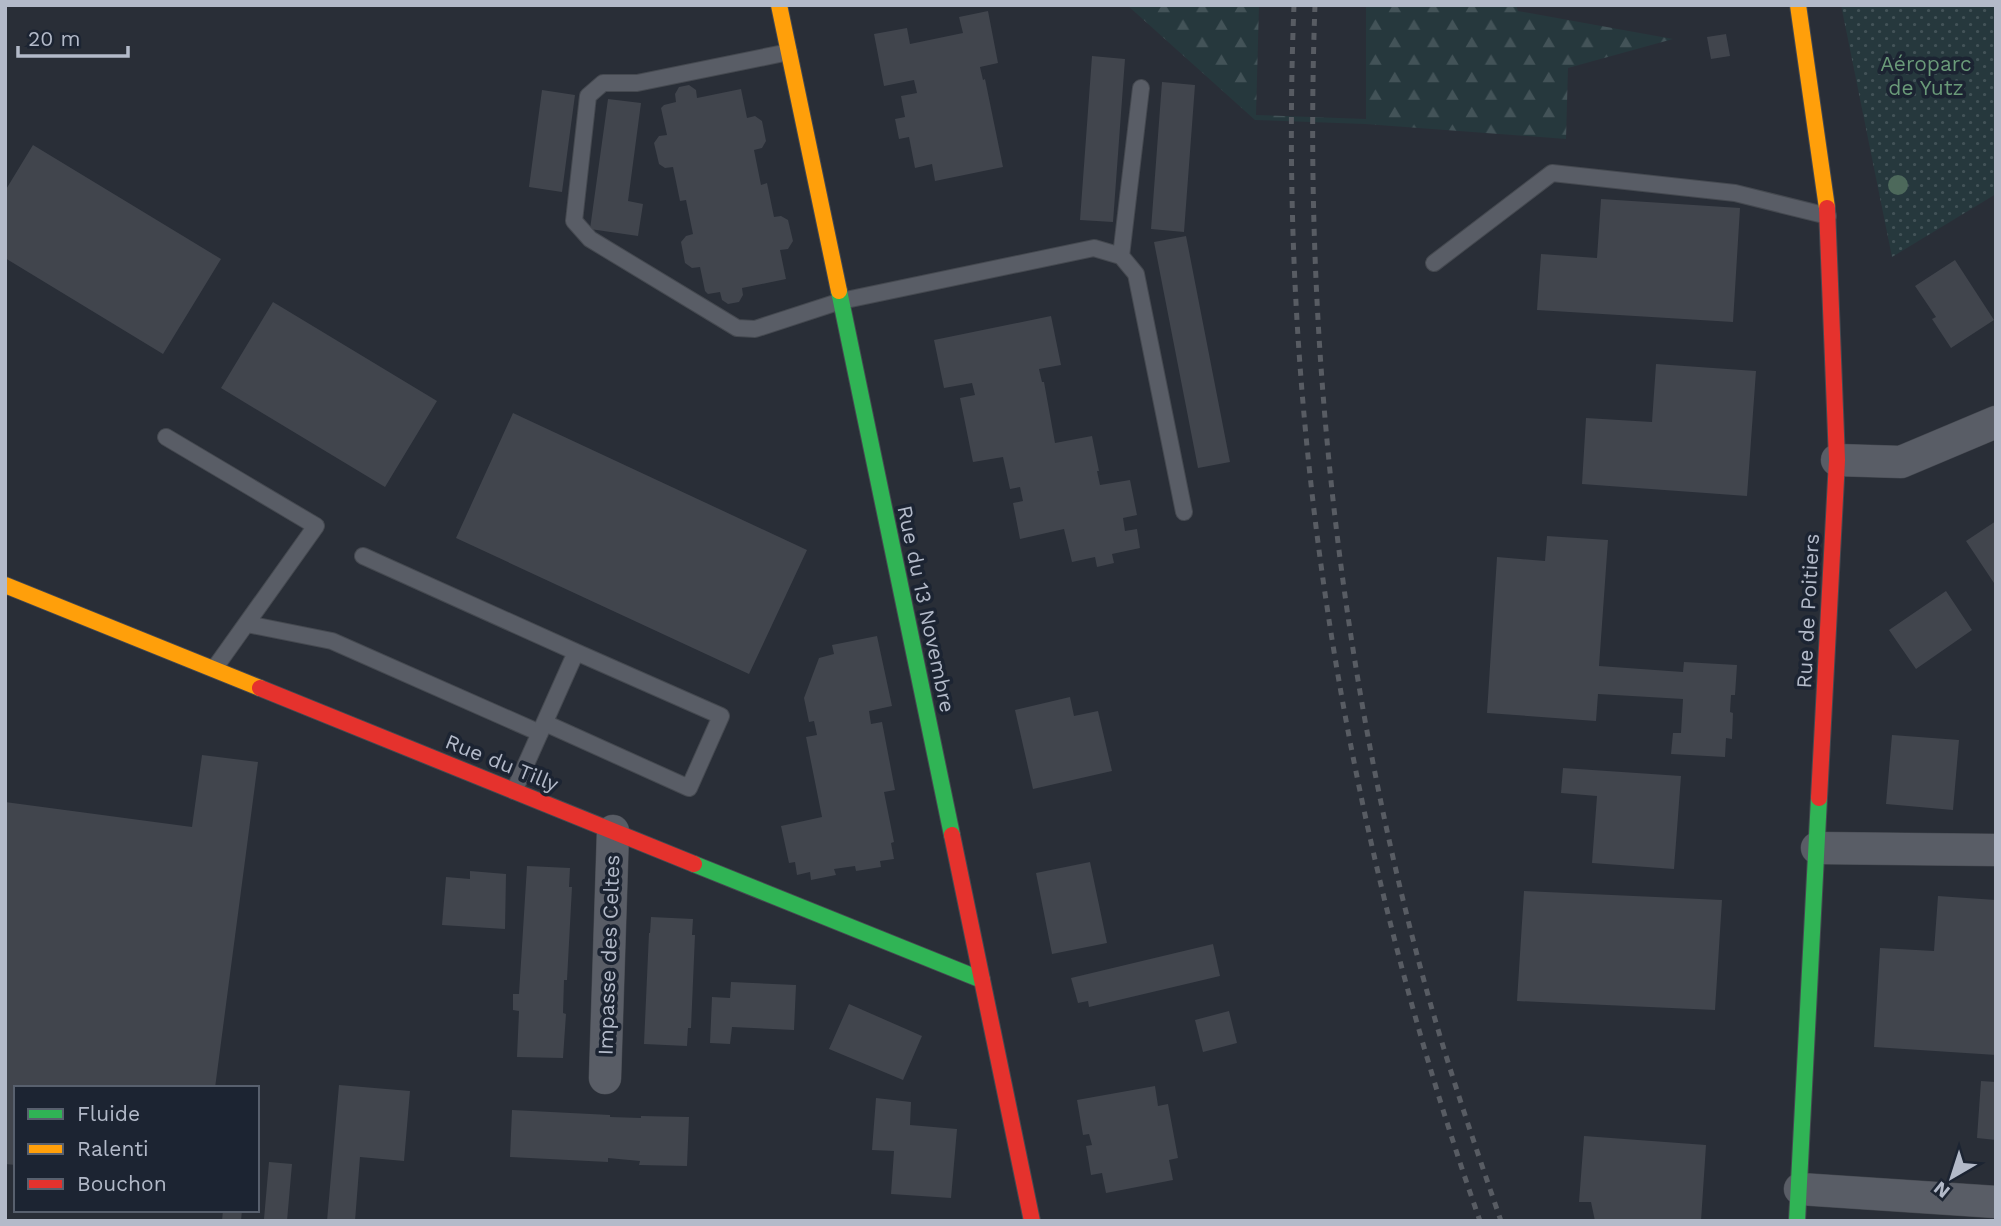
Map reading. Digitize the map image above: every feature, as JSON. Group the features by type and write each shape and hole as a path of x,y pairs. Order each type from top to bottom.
{"street":[{"name":"Rue du 13 Novembre","path":"779,5 1032,1221"},
{"name":"Rue de Poitiers","path":"1797,1221 1837,460 1828,216 1798,5"},
{"path":"1837,460 1901,462 1996,422"},
{"name":"Rue du Tilly","path":"5,585 982,980"},
{"name":"Impasse des Celtes","path":"605,1078 613,831"},
{"path":"1817,848 1996,850"},
{"path":"1800,1189 1996,1202"}],"lane":[{"path":"789,52 637,83 603,83 588,96 574,221 590,239 737,328 755,330 841,301 1094,248 1121,256 1136,274 1184,512"},
{"path":"1121,256 1141,88"},
{"path":"1434,264 1552,173 1735,194 1828,216"},
{"path":"166,437 316,526 214,669"},
{"path":"247,624 332,640 689,788 721,716 363,556"},
{"path":"514,791 576,652"}],"green space":[{"path":"1127,5 1259,5 1256,115 1366,119 1366,5 1516,5 1518,11 1673,39 1568,68 1566,139 1365,124 1255,120"},
{"name":"Aéroparc de Yutz","path":"1841,5 1996,5 1996,194 1892,257"}],"building":[{"path":"988,11 998,63 980,67 983,80 985,79 1003,167 935,181 932,164 915,168 909,137 899,139 895,119 905,117 901,96 917,93 914,80 884,86 874,34 907,28 910,44 963,33 959,17"},
{"path":"1726,34 1730,56 1711,59 1707,37"},
{"path":"1092,56 1125,59 1113,222 1080,220"},
{"path":"1162,82 1195,85 1184,232 1151,229"},
{"path":"689,85 696,90 697,98 741,89 747,118 755,116 762,121 766,141 762,148 754,150 761,185 767,183 774,217 781,216 788,220 793,241 788,249 780,250 786,279 742,288 743,295 739,302 728,304 722,300 720,292 708,294 700,267 692,268 685,263 681,242 686,236 693,234 686,200 680,201 673,167 665,168 659,164 654,143 659,136 667,135 661,108 676,102 675,94 679,87"},
{"path":"542,90 575,95 562,192 529,187"},
{"path":"608,99 641,103 628,201 643,204 638,236 590,229"},
{"path":"33,145 221,259 163,354 5,258 5,191"},
{"path":"1601,199 1740,208 1733,322 1537,310 1541,254 1597,258"},
{"path":"1186,236 1230,462 1198,468 1154,242"},
{"path":"1955,260 1994,320 1951,348 1932,319 1936,317 1915,286"},
{"path":"273,302 437,401 385,487 221,388"},
{"path":"1051,316 1061,365 1039,369 1044,382 1055,443 1092,436 1100,485 1130,480 1137,515 1123,518 1125,531 1137,529 1140,548 1112,554 1114,563 1097,567 1095,557 1072,562 1064,529 1020,539 1013,503 1023,501 1020,487 1010,489 1003,457 973,462 960,398 975,395 972,383 944,388 934,340"},
{"path":"1656,364 1756,371 1747,496 1582,484 1586,418 1652,422"},
{"path":"513,413 807,550 749,674 456,538"},
{"path":"1996,521 1996,586 1966,541"},
{"path":"1547,536 1608,540 1599,666 1683,672 1684,662 1737,665 1735,695 1731,695 1732,739 1726,738 1725,757 1671,754 1673,733 1681,733 1683,699 1598,694 1596,721 1487,713 1497,557 1545,561"},
{"path":"1946,591 1972,630 1916,669 1889,630"},
{"path":"877,636 892,706 869,711 871,724 882,722 895,790 884,792 894,842 891,843 894,859 880,861 881,867 856,871 855,866 834,869 836,875 811,880 810,872 797,875 795,862 789,863 781,826 822,817 806,737 817,735 814,721 809,722 804,698 819,658 834,654 832,645"},
{"path":"1070,697 1074,716 1098,711 1112,771 1033,789 1015,710"},
{"path":"1892,735 1959,740 1953,810 1886,804"},
{"path":"202,755 258,762 215,1086 14,1086 14,1165 5,1164 5,802 192,827"},
{"path":"1563,768 1681,776 1674,869 1592,863 1597,796 1561,793"},
{"path":"1090,862 1107,943 1052,954 1036,873"},
{"path":"527,866 570,868 569,887 572,887 567,980 564,980 563,1013 566,1014 563,1058 517,1057 519,1011 513,1010 513,994 519,994"},
{"path":"470,871 506,874 505,929 442,925 446,877 470,879"},
{"path":"1524,891 1722,900 1715,1010 1517,1001"},
{"path":"1938,896 1996,900 1996,1055 1874,1047 1880,948 1934,951"},
{"path":"651,917 693,919 692,935 695,935 691,1028 688,1028 687,1046 644,1044"},
{"path":"1213,944 1220,976 1089,1007 1088,1001 1078,1003 1071,978"},
{"path":"731,982 796,985 794,1030 732,1027 730,1044 710,1043 712,997 730,998"},
{"path":"849,1004 922,1036 903,1080 829,1049"},
{"path":"1229,1011 1237,1043 1203,1052 1195,1020"},
{"path":"1981,1081 1996,1082 1996,1140 1977,1138"},
{"path":"339,1085 410,1091 404,1161 360,1157 355,1221 327,1221"},
{"path":"1155,1086 1158,1106 1168,1104 1178,1158 1169,1160 1173,1180 1106,1193 1102,1173 1091,1175 1086,1146 1092,1145 1089,1134 1083,1135 1077,1100"},
{"path":"876,1098 911,1102 910,1125 957,1129 951,1198 891,1194 894,1151 872,1150"},
{"path":"512,1110 610,1117 689,1117 687,1166 639,1165 640,1161 608,1158 608,1162 510,1157"},
{"path":"1584,1136 1706,1145 1701,1221 1595,1221 1591,1202 1579,1202"},
{"path":"269,1162 292,1164 287,1221 264,1219"},
{"path":"223,1212 242,1212 241,1221 222,1221"}],"railway":[{"path":"1294,5 1291,160 1297,314 1309,468 1329,622 1356,774 1391,925 1432,1074 1480,1221"},
{"path":"1315,5 1313,125 1321,368 1347,610 1367,731 1391,849 1420,966 1448,1062 1501,1221"}],"traffic: fast":[{"path":"839,291 952,835"},
{"path":"1797,1221 1819,798"},
{"path":"694,864 982,980"}],"traffic: slow":[{"path":"779,5 839,291"},
{"path":"1798,5 1827,208"},
{"path":"5,585 260,688"}],"traffic: jam":[{"path":"1819,798 1837,460 1827,208"},
{"path":"260,688 694,864"},
{"path":"952,835 1032,1221"}]}
